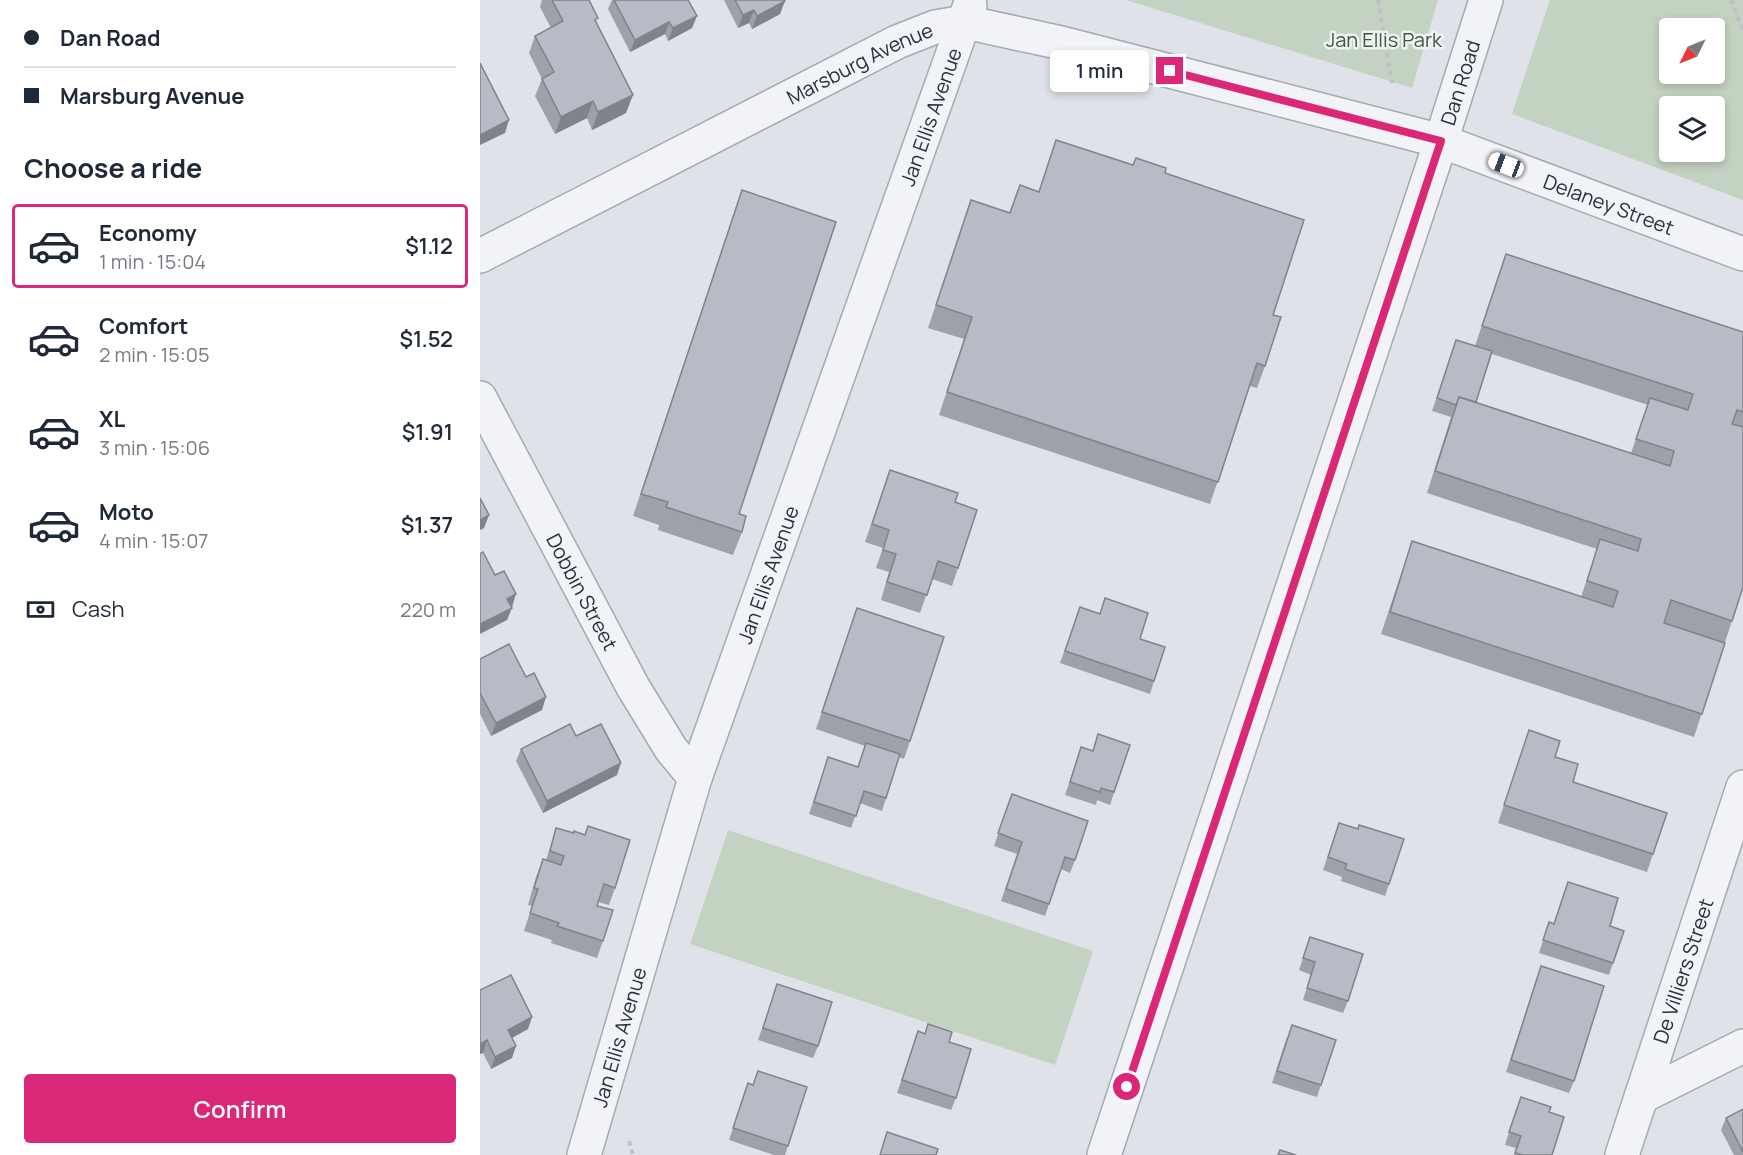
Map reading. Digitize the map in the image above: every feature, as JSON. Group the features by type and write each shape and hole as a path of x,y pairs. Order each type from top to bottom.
{"street":[{"name":"Dan Road","path":"1104,1155 1441,141 1485,0"},
{"name":"Marsburg Avenue","path":"480,256 897,42 968,11 1057,42 1441,141"},
{"name":"Jan Ellis Avenue","path":"584,1155 694,778 968,11"},
{"name":"Delaney Street","path":"1441,141 1743,254"},
{"name":"Dobbin Street","path":"480,398 633,687 671,749 694,778"},
{"name":"De Villiers Street","path":"1622,1155 1743,787"},
{"path":"1641,1097 1743,1046"}],"path":[{"path":"1378,0 1392,83"},
{"path":"1731,0 1743,31"}],"green space":[{"name":"Jan Ellis Park","path":"1126,0 1438,0 1412,88"},
{"path":"1550,0 1743,0 1743,200 1512,114"},
{"path":"728,830 1093,951 1055,1065 690,944"}],"building":[{"path":"552,0 589,0 598,18 595,20 633,95 598,112 593,101 561,117 542,79 554,72 535,36 563,21"},
{"path":"614,0 688,0 697,16 673,28 669,22 635,40"},
{"path":"735,0 785,1 757,16 754,10 743,15"},
{"path":"480,63 509,120 480,135"},
{"path":"1056,140 1133,165 1136,158 1166,168 1165,173 1304,220 1273,315 1281,317 1265,366 1257,363 1218,482 947,392 972,317 936,305 971,200 1010,213 1020,185 1039,192"},
{"path":"742,190 836,222 739,514 746,516 742,532 666,507 668,502 641,494"},
{"path":"1506,254 1743,332 1743,412 1737,410 1732,424 1743,427 1743,587 1732,621 1671,600 1664,623 1725,643 1702,714 1390,612 1412,541 1613,607 1618,591 1587,581 1600,539 1638,551 1641,539 1435,471 1459,397 1670,466 1674,451 1636,439 1650,398 1688,410 1693,394 1482,326"},
{"path":"1456,340 1492,351 1476,402 1459,397 1456,405 1437,398"},
{"path":"890,470 958,493 955,502 977,510 958,568 938,561 927,595 887,582 896,554 883,550 889,530 872,524"},
{"path":"480,498 489,515 480,520"},
{"path":"483,552 495,575 504,571 516,594 507,599 512,608 480,624 480,554"},
{"path":"1105,598 1148,613 1140,639 1165,647 1154,681 1065,651 1080,607 1100,614"},
{"path":"857,608 944,637 910,741 822,712"},
{"path":"509,644 526,677 534,673 546,697 496,723 480,693 480,659"},
{"path":"570,724 576,736 601,724 621,763 547,801 521,749"},
{"path":"1529,730 1560,741 1555,757 1578,764 1573,782 1667,813 1653,854 1504,805"},
{"path":"1098,734 1130,745 1114,792 1101,788 1100,792 1070,782 1081,747 1093,751"},
{"path":"866,743 900,754 886,798 864,791 856,816 814,802 828,757 858,767"},
{"path":"1012,794 1088,821 1075,860 1065,857 1049,904 1006,889 1022,842 998,833"},
{"path":"1339,823 1358,829 1359,825 1404,839 1389,884 1345,869 1347,864 1328,857"},
{"path":"588,826 630,840 615,888 604,884 597,906 613,910 603,941 557,926 559,923 530,913 538,889 534,888 543,859 561,865 564,856 550,851 556,828 585,835"},
{"path":"1568,882 1618,898 1610,926 1624,931 1613,963 1543,940 1549,922 1554,924"},
{"path":"1310,937 1363,954 1348,1001 1307,988 1315,962 1303,958"},
{"path":"1541,966 1604,986 1574,1081 1511,1060"},
{"path":"511,975 532,1017 508,1030 516,1046 495,1057 487,1040 480,1044 480,990"},
{"path":"777,984 832,1002 818,1046 763,1028"},
{"path":"928,1024 952,1032 949,1042 971,1049 956,1098 902,1080 918,1031 925,1034"},
{"path":"1292,1025 1336,1040 1321,1085 1277,1071"},
{"path":"758,1071 807,1087 788,1146 733,1128 748,1083 753,1085"},
{"path":"1521,1097 1551,1107 1549,1112 1564,1117 1552,1155 1515,1153 1521,1136 1509,1132"},
{"path":"1743,1109 1743,1152 1726,1118"},
{"path":"887,1132 938,1149 936,1155 880,1155"},
{"path":"1280,1150 1296,1155 1278,1155"}],"route":[{"path":"1127,1087 1441,141 1170,71"}]}
